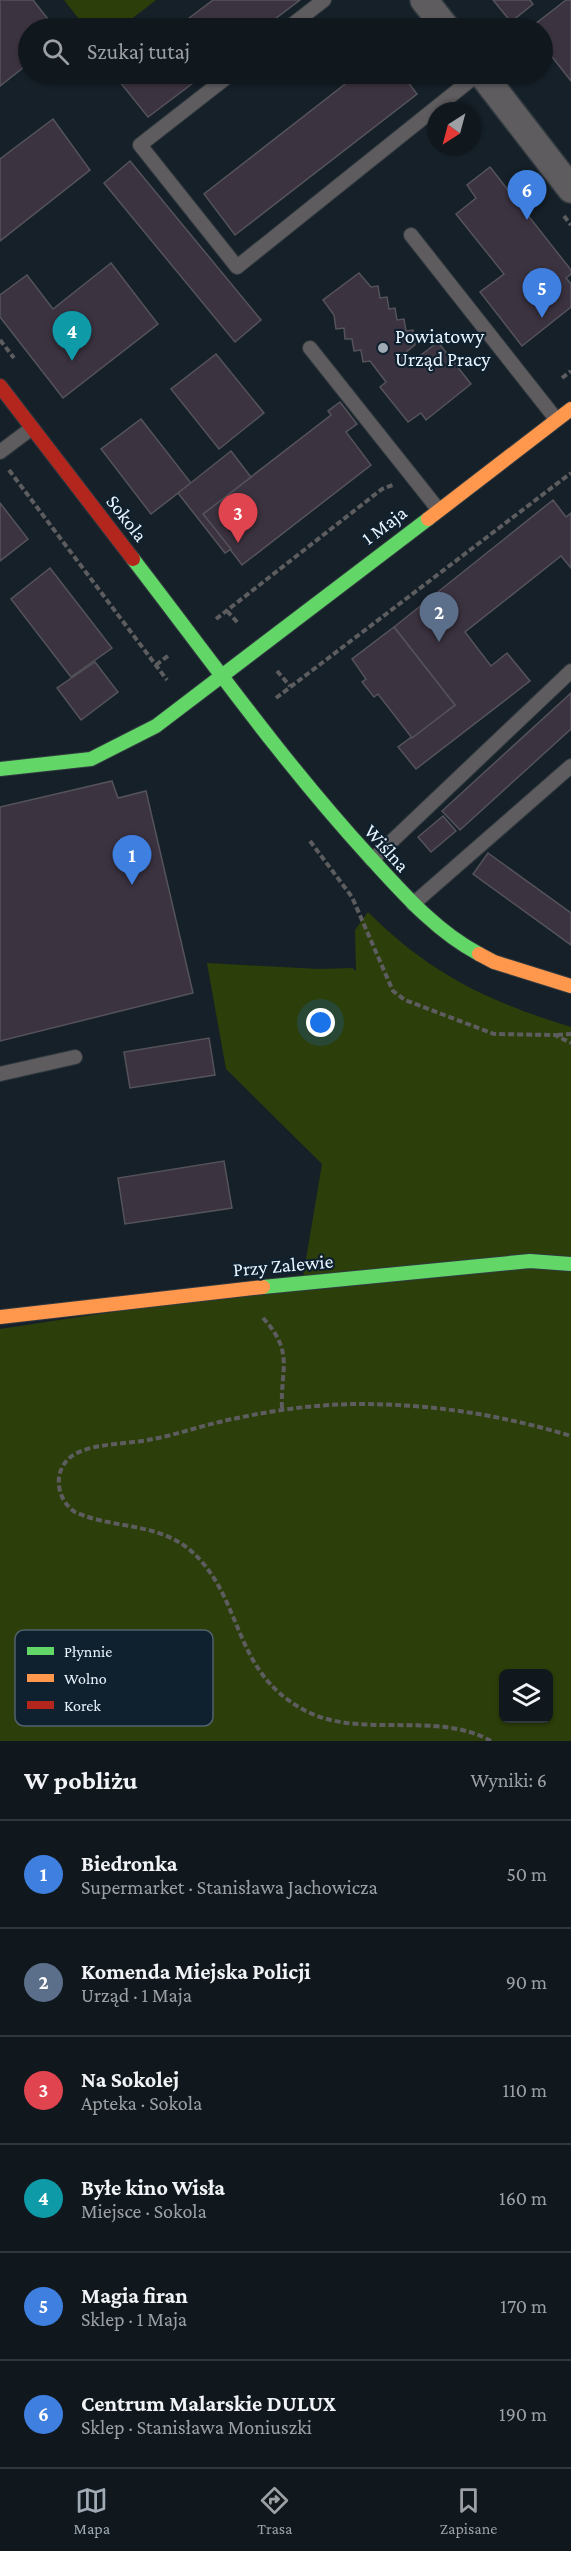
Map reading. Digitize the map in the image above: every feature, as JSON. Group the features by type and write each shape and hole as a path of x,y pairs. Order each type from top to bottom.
{"street":[{"path":"424,0 438,18"},
{"path":"488,84 571,189"},
{"name":"Sokola","path":"0,386 223,674"},
{"name":"1 Maja","path":"0,769 46,766 91,759 156,726 571,409"},
{"name":"Wiślna","path":"223,674 322,805 413,904 462,945 494,962 571,986"},
{"name":"Przy Zalewie","path":"0,1317 239,1289 530,1261 571,1264"}],"lane":[{"path":"301,18 324,0"},
{"path":"218,84 140,145 237,267 467,84"},
{"path":"411,235 556,419"},
{"path":"310,348 438,509"},
{"path":"0,452 32,428"},
{"path":"372,860 571,671"},
{"path":"413,904 571,766"},
{"path":"0,1074 75,1057"}],"path":[{"path":"7,466 169,683"},
{"path":"273,701 571,473"},
{"path":"228,611 243,629"},
{"path":"156,665 174,650"},
{"path":"274,667 290,686"},
{"path":"307,837 352,897 393,991 405,1000 494,1034 571,1034"},
{"path":"555,1035 571,1043"},
{"path":"239,1289 276,1332 284,1349 286,1366 282,1409"},
{"path":"491,1741 462,1730 342,1721 302,1709 276,1690 257,1669 216,1578 190,1550 162,1534 84,1516 67,1507 58,1487 62,1467 70,1457 81,1451 153,1439 231,1419 282,1409 358,1404 476,1412 571,1436"}],"green space":[{"path":"64,0 156,0 133,18 78,18"},
{"path":"368,912 414,953 462,983 513,1007 571,1027 571,1741 0,1741 0,1329 302,1283 322,1164 226,1069 207,963 319,969 352,968 356,971 355,930"}],"building":[{"path":"0,0 33,0 47,18 18,18 18,72 0,86"},
{"path":"213,0 300,0 276,18 189,18"},
{"path":"493,0 530,0 533,4 516,18 508,18"},
{"path":"566,0 571,0 571,81 553,58 553,18 543,18"},
{"path":"121,84 192,84 148,117"},
{"path":"345,84 410,84 417,94 235,235 204,194"},
{"path":"53,119 90,170 0,241 0,159"},
{"path":"130,161 261,320 235,342 104,183"},
{"path":"490,167 571,270 571,274 566,278 571,284 571,307 522,346 480,292 504,274 456,214 476,198 467,185"},
{"path":"111,263 158,324 63,398 0,317 0,295 27,275 53,309"},
{"name":"Powiatowy Urząd Pracy","path":"359,273 371,287 378,286 380,298 387,297 389,309 395,308 397,320 404,319 406,331 413,330 415,345 401,356 408,365 438,342 471,384 426,420 421,413 408,422 380,387 386,382 370,361 363,362 361,350 354,351 352,339 345,339 344,328 336,329 334,315 323,300"},
{"path":"216,354 264,413 219,449 171,389"},
{"path":"340,402 357,424 346,432 371,465 242,565 203,514 331,415 328,411"},
{"path":"141,419 191,483 151,514 101,449"},
{"path":"231,451 251,477 203,514 231,549 225,553 178,493"},
{"path":"553,500 566,517 571,513 571,568 561,556 465,632 491,666 507,653 530,681 416,769 398,747 455,705 394,627"},
{"path":"0,503 28,539 0,561"},
{"path":"50,568 112,648 71,677 11,599"},
{"path":"394,627 455,705 412,738 378,694 374,697 362,682 366,679 352,659"},
{"path":"95,662 118,692 81,720 57,688"},
{"path":"571,693 571,729 460,830 442,811"},
{"path":"112,781 118,798 146,791 193,993 0,1041 0,807"},
{"path":"443,816 456,831 431,852 418,837"},
{"path":"488,853 571,913 571,945 473,874"},
{"path":"209,1038 215,1075 130,1088 124,1052"},
{"path":"224,1161 232,1208 125,1224 118,1178"}],"traffic: fast":[{"path":"0,769 91,759 156,726 428,519"},
{"path":"133,559 248,710 337,820 419,909 448,934 479,954"},
{"path":"263,1287 530,1261 571,1264"}],"traffic: slow":[{"path":"428,519 571,409"},
{"path":"479,954 494,962 571,986"},
{"path":"0,1317 263,1287"}],"traffic: jam":[{"path":"0,386 133,559"}],"place":[{"name":"Centrum Malarskie DULUX","path":"527,220"},
{"name":"Magia firan","path":"542,318"},
{"name":"Powiatowy Urząd Pracy","path":"383,348"},
{"name":"Byłe kino Wisła","path":"72,361"},
{"name":"Na Sokolej","path":"238,543"},
{"name":"Komenda Miejska Policji","path":"439,642"},
{"name":"Biedronka","path":"132,885"}]}
